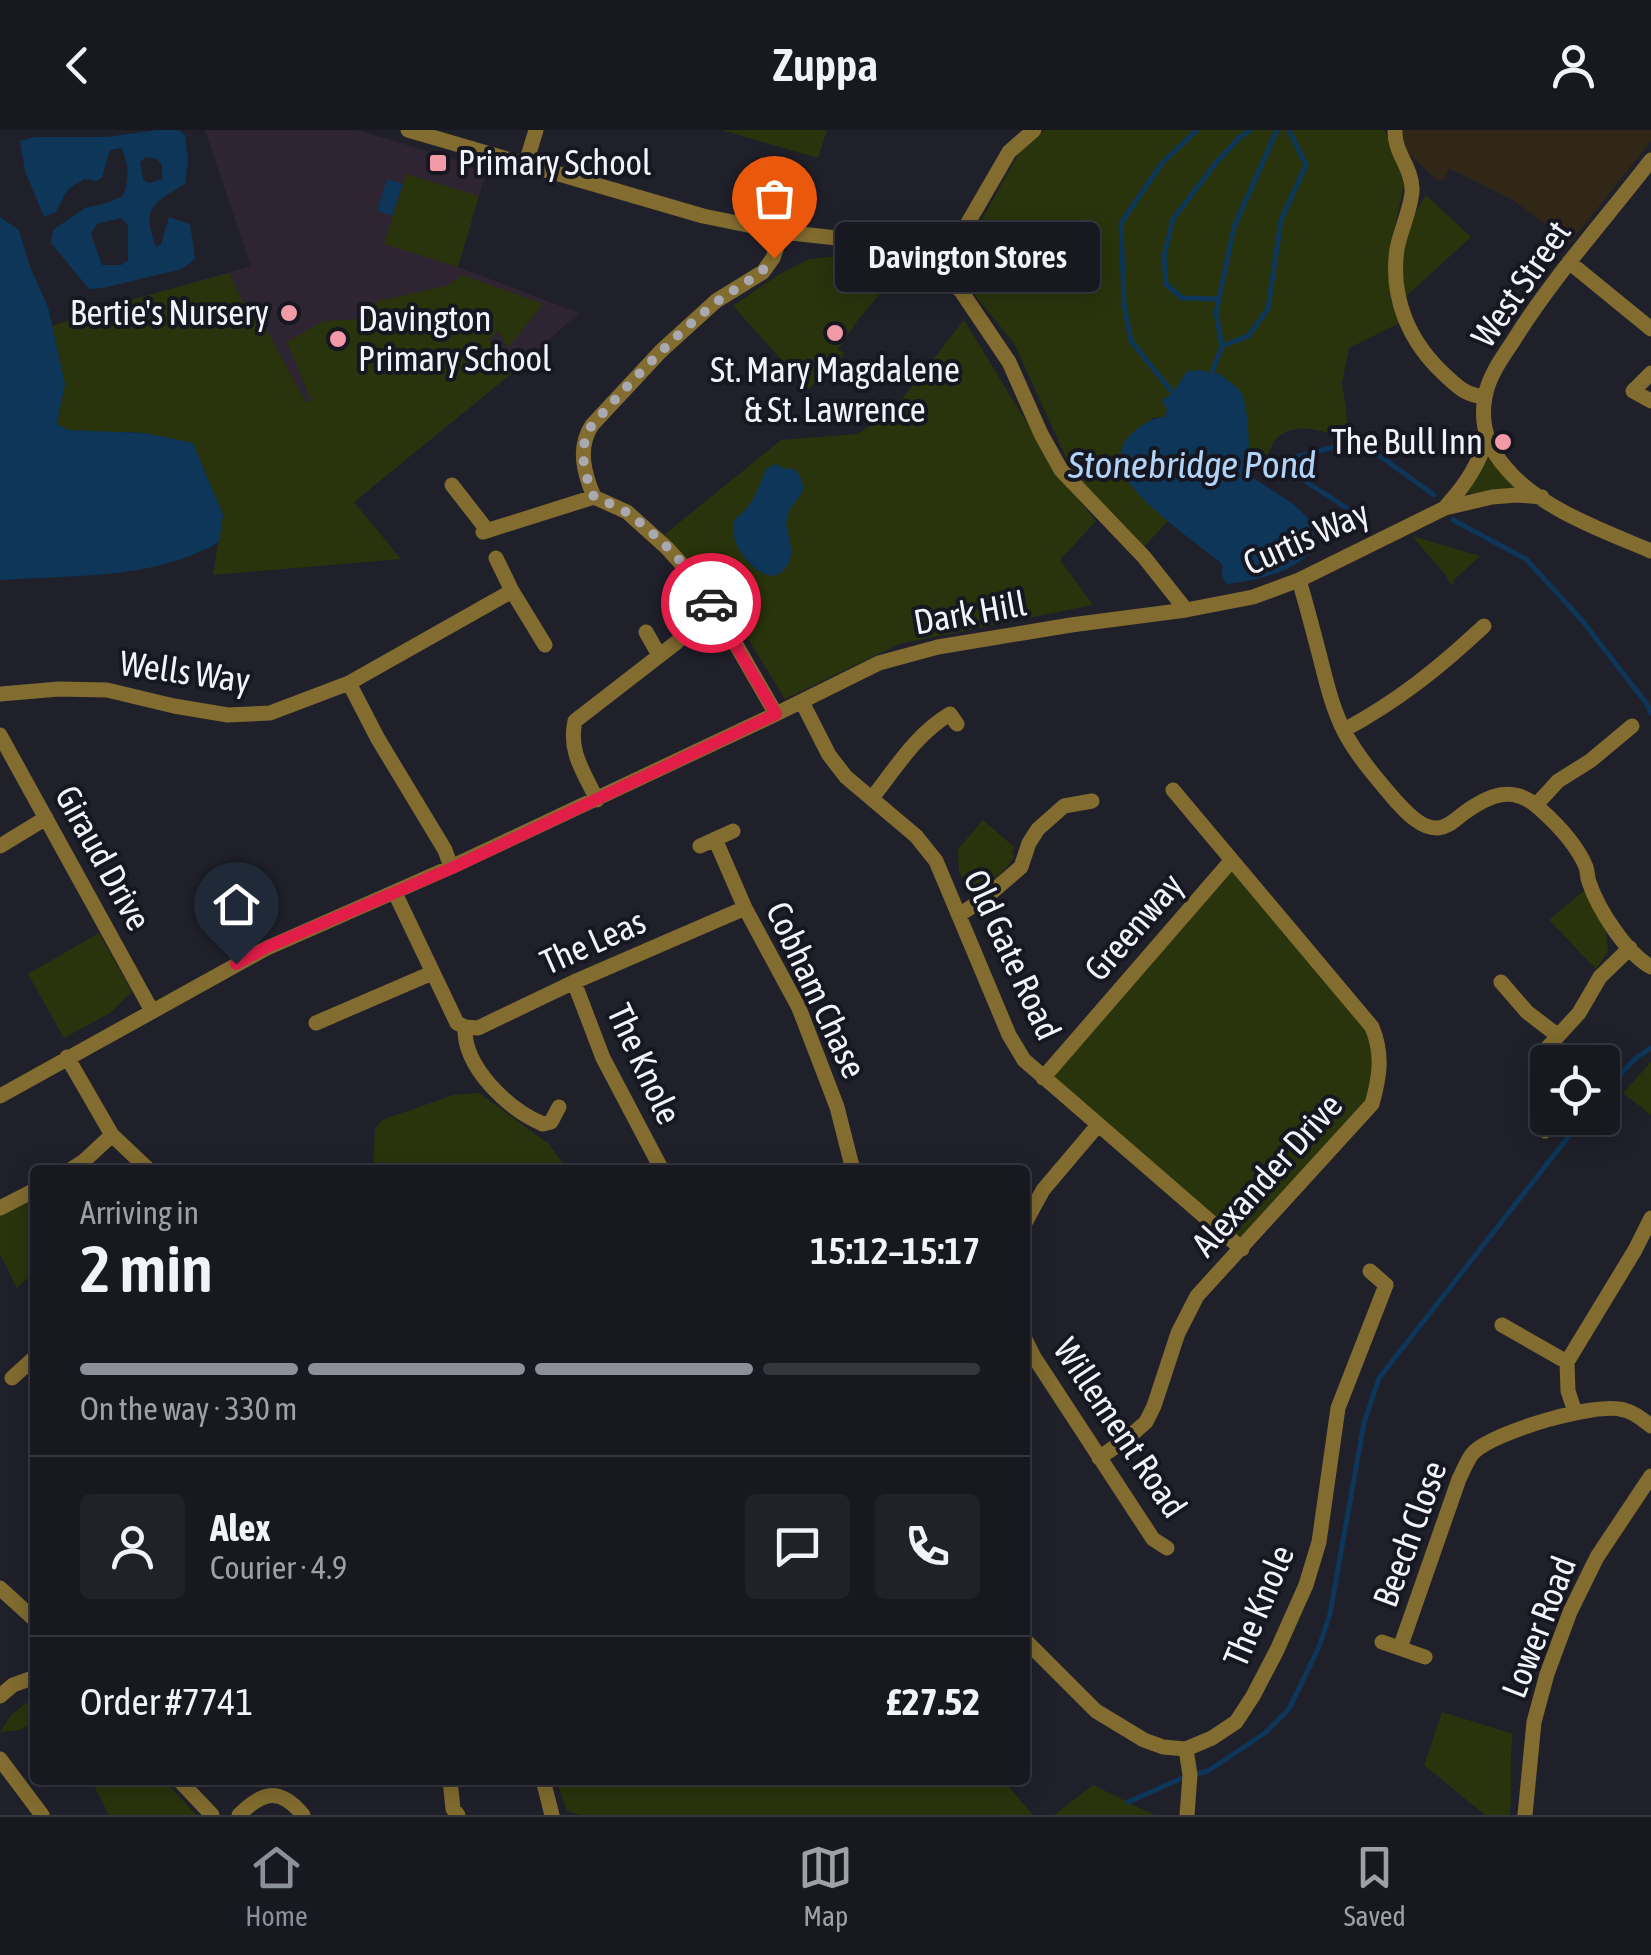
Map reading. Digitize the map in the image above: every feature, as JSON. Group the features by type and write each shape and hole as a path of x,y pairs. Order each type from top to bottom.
{"street":[{"path":"408,130 703,216 782,232 882,243 940,271 961,291 1009,362 1061,470 1144,557 1186,610"},
{"path":"526,163 536,130"},
{"path":"940,271 1009,152 1034,130"},
{"path":"1395,130 1394,140 1412,188 1396,266 1404,321 1435,366 1469,395 1485,397"},
{"name":"West Street","path":"1486,437 1485,397 1499,362 1538,303 1651,160"},
{"path":"594,497 582,464 585,435 592,425 660,351 716,302 763,272 774,258 782,232"},
{"path":"1569,262 1651,329"},
{"path":"1651,372 1634,391 1651,402"},
{"path":"1486,437 1507,470 1560,511 1651,551"},
{"path":"1444,508 1471,476 1486,437"},
{"path":"452,485 485,531 594,497 628,512 668,548 704,590 776,714"},
{"path":"1444,508 1492,496 1542,497"},
{"name":"Curtis Way","path":"1186,610 1252,597 1299,580 1444,508"},
{"path":"496,558 545,645"},
{"path":"1299,580 1329,694 1344,730 1390,794 1424,825 1436,828 1447,826 1498,794 1520,796 1536,804 1574,847 1602,908 1640,961 1651,967"},
{"name":"Wells Way","path":"0,694 106,690 228,715 270,713 349,683 512,591"},
{"name":"Dark Hill","path":"0,1096 265,948 452,868 879,662 1071,625 1186,610"},
{"path":"1344,730 1435,671 1484,626"},
{"path":"646,632 660,655"},
{"path":"597,800 575,755 575,721 677,642"},
{"path":"349,683 452,868"},
{"name":"Old Gate Road","path":"802,702 829,754 846,777 916,836 944,876 1009,1035 1024,1060 1242,1248"},
{"path":"872,798 937,722 950,714 957,724"},
{"path":"1536,804 1558,781 1590,761 1632,726"},
{"name":"Giraud Drive","path":"0,735 152,1011"},
{"name":"Alexander Drive","path":"1098,1458 1146,1422 1178,1333 1197,1296 1372,1104 1379,1082 1379,1044 1372,1027 1173,790"},
{"path":"959,915 1021,867 1029,842 1064,806 1092,801"},
{"path":"0,846 46,818"},
{"name":"Cobham Chase","path":"733,831 707,843 799,1008 837,1106 852,1165"},
{"name":"Greenway","path":"1042,1078 1232,862"},
{"path":"395,893 456,1024 465,1028 464,1042 480,1076 520,1111 542,1124 550,1122 559,1108"},
{"name":"The Leas","path":"465,1028 478,1028 745,908"},
{"path":"1551,1045 1580,1013 1600,978 1630,948"},
{"path":"316,1023 432,973"},
{"name":"The Knole","path":"574,982 604,1058 659,1165"},
{"path":"1501,982 1526,1012 1556,1035"},
{"path":"67,1057 112,1134 144,1165"},
{"path":"1030,1214 1043,1190 1098,1124"},
{"path":"78,1165 112,1134"},
{"path":"0,1208 30,1193"},
{"path":"1575,1412 1568,1391 1567,1362 1651,1218"},
{"name":"The Knole","path":"1186,1748 1212,1738 1236,1722 1277,1650 1306,1586 1320,1542 1338,1408 1386,1285 1370,1271"},
{"path":"1502,1325 1567,1362"},
{"name":"Willement Road","path":"1030,1349 1153,1540 1167,1548"},
{"path":"12,1378 30,1365"},
{"name":"Beech Close","path":"1400,1648 1470,1455 1486,1442 1575,1412 1624,1410 1651,1426"},
{"name":"Lower Road","path":"1525,1815 1534,1722 1570,1612 1598,1557 1651,1476"},
{"path":"0,1588 30,1620"},
{"name":"Beech Close","path":"1382,1642 1426,1657"},
{"path":"1030,1645 1096,1710 1144,1740 1163,1747 1186,1748 1190,1775 1187,1815"},
{"path":"0,1696 12,1685 30,1680"},
{"path":"0,1759 38,1809 20,1815"},
{"path":"185,1785 212,1815"},
{"path":"436,1812 455,1812 451,1785"},
{"path":"545,1785 552,1815"},
{"path":"239,1815 265,1787 293,1803 303,1815"}],"shaded area":[{"name":"Davington Primary School","path":"205,130 357,130 487,169 458,267 579,313 354,502 362,542 120,303 251,266"},
{"path":"1402,130 1651,130 1651,141 1570,243 1513,200 1449,168 1445,179 1437,180 1404,149"}],"green space":[{"path":"721,130 827,130 818,158"},
{"path":"1045,130 1384,130 1404,184 1390,251 1390,297 1399,323 1349,348 1342,383 1350,440 1313,429 1294,429 1277,438 1264,459 1253,459 1236,388 1218,373 1187,371 1165,417 1152,418 1143,497 1168,521 1143,548 1073,473 1014,343 963,281 958,262 1019,153"},
{"path":"406,174 479,196 458,267 384,244"},
{"path":"1426,195 1471,237 1402,300 1406,238"},
{"path":"849,255 903,266 838,349 844,353 837,364 808,389 733,306 809,259"},
{"path":"229,273 245,307 253,305 306,403 311,400 287,342 323,321 361,319 378,301 446,286 463,275 543,304 508,348 499,331 489,339 512,373 354,502 401,559 213,575 223,515 193,443 145,433 68,430 57,424 65,384 52,326"},
{"path":"964,320 1058,474 1096,521 1060,560 1093,605 899,644 785,699 731,611 664,535 781,440 857,434 891,413"},
{"path":"1491,458 1519,487 1465,493"},
{"path":"1412,536 1480,556 1452,586"},
{"path":"983,820 1015,848 1005,869 980,885 965,882 959,872 958,849"},
{"path":"1231,861 1372,1027 1372,1104 1242,1249 1043,1078"},
{"path":"1587,888 1606,931 1608,951 1596,969 1549,920"},
{"path":"99,933 132,992 110,1013 64,1038 28,974"},
{"path":"1651,1062 1651,1115 1623,1093"},
{"path":"479,1093 549,1144 564,1165 373,1165 375,1129 382,1120 453,1095"},
{"path":"30,1193 30,1276 17,1288 0,1254 0,1208"},
{"path":"30,1700 30,1725 0,1732 11,1715"},
{"path":"1442,1712 1513,1734 1510,1815 1485,1815 1424,1765"},
{"path":"94,1785 169,1785 196,1815 109,1815"},
{"path":"558,1785 1007,1785 1033,1815 580,1815 567,1811"},
{"path":"1093,1785 1154,1815 1054,1815"}],"water":[{"path":"157,130 179,130 185,135 185,184 158,202 150,214 150,223 156,247 161,244 169,217 190,224 195,259 182,269 89,289 51,243 53,230 85,208 123,196 128,172 124,154 121,148 110,150 102,178 84,179 66,192 56,212 44,217 25,171 20,141 35,137 106,137","holes":["145,157 157,159 162,165 162,179 149,183 143,180 140,163","121,218 128,225 128,261 102,265 91,234 97,224"]},
{"path":"387,179 403,184 392,216 377,211"},
{"path":"0,217 19,230 48,307 65,384 57,424 68,430 145,433 193,443 223,515 219,542 168,563 140,569 0,580"},
{"name":"Stonebridge Pond","path":"1203,370 1211,375 1218,373 1242,394 1248,474 1299,509 1313,527 1312,548 1281,572 1226,584 1220,562 1155,510 1123,471 1121,454 1127,438 1147,422 1165,417 1167,410 1162,400 1173,393 1187,371"},
{"path":"775,464 796,470 803,486 787,518 791,547 788,564 773,576 748,562 733,528 734,520 751,503 766,469"}],"waterway":[{"path":"1173,393 1131,341 1124,304 1121,223 1162,163 1197,130"},
{"path":"1219,299 1182,298 1166,284 1164,256 1173,219 1215,164 1250,130"},
{"path":"1211,375 1222,346 1216,313 1234,227 1277,130"},
{"path":"1222,346 1248,336 1268,309 1281,220 1306,165 1289,130"},
{"path":"1275,462 1359,441 1434,495"},
{"path":"1251,465 1275,462 1347,508"},
{"path":"1453,520 1526,559 1580,618 1651,713"},
{"path":"1620,1074 1651,1048"},
{"path":"1195,1774 1208,1771 1265,1733 1289,1709 1330,1614 1364,1423 1379,1378 1570,1135"},
{"path":"1128,1802 1185,1777"}],"way so far":[{"path":"711,603 668,548 628,512 594,497 582,464 585,435 660,351 716,302 763,272 774,258"}],"place":[{"name":"Primary School","path":"438,163"},
{"name":"Davington Stores","path":"774,258"},
{"name":"Bertie's Nursery","path":"289,313"},
{"name":"St. Mary Magdalene & St. Lawrence","path":"835,333"},
{"name":"Davington Primary School","path":"338,339"},
{"name":"The Bull Inn","path":"1503,442"}],"route":[{"path":"236,964 452,868 776,714 711,603"}]}
